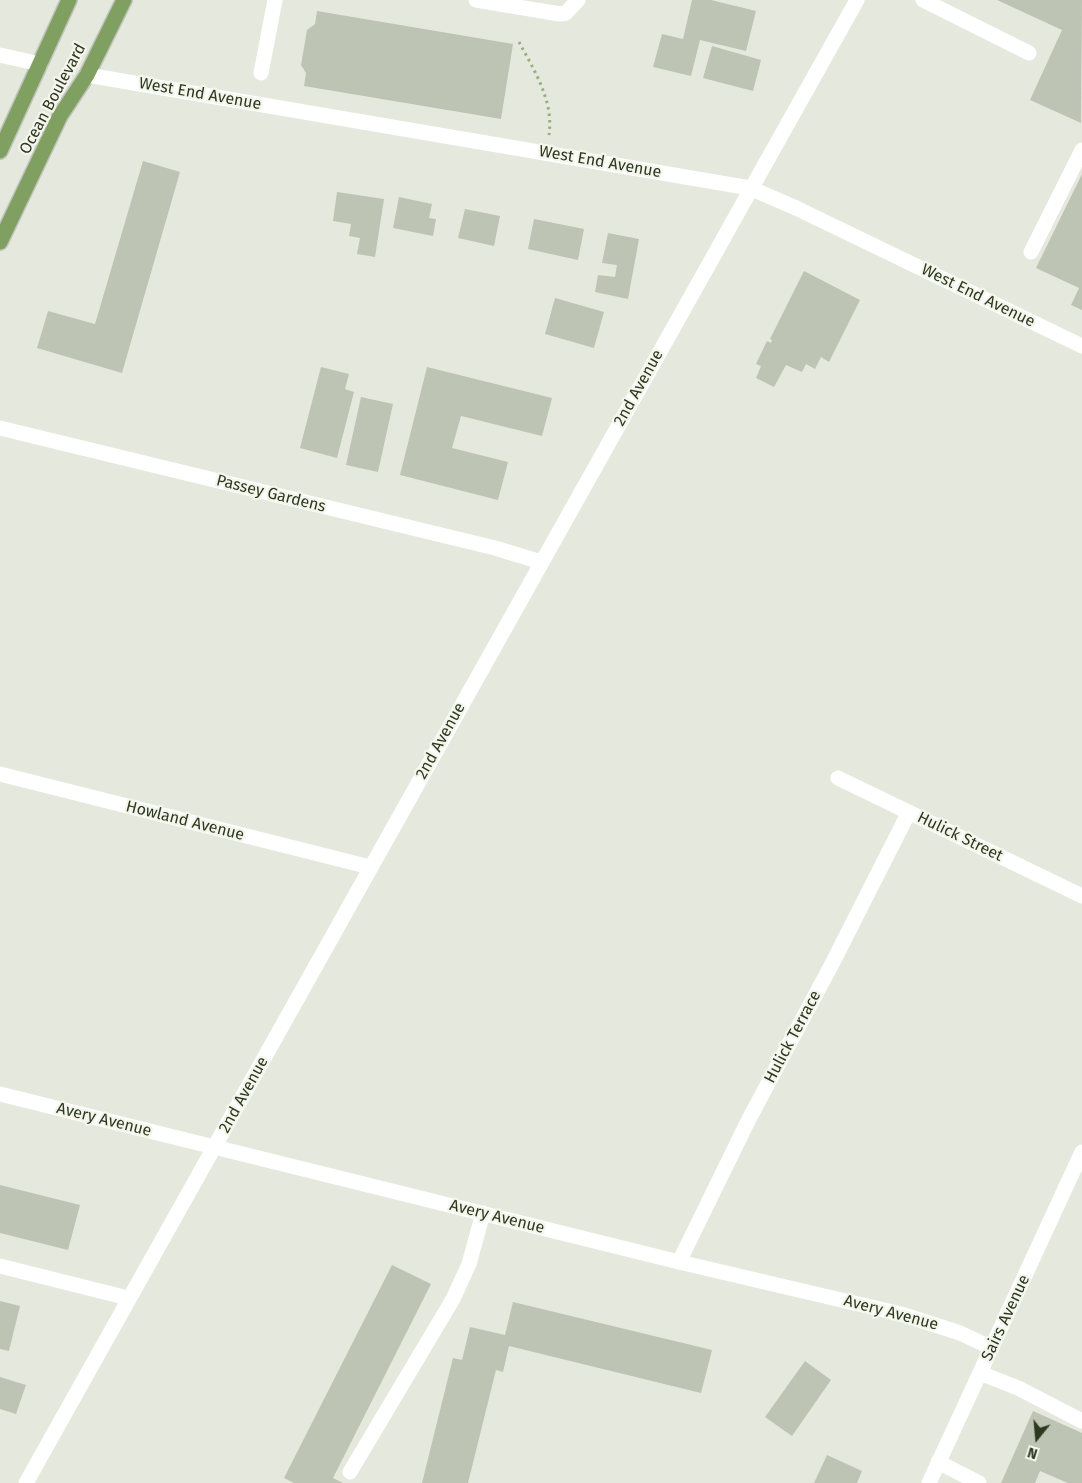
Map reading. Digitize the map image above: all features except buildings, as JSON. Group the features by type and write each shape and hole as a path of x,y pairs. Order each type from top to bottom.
{"main road":[{"name":"Ocean Boulevard","path":"0,151 69,0"},
{"name":"Ocean Boulevard","path":"0,242 60,116 87,75 124,0"}],"street":[{"path":"262,73 275,0"},
{"path":"476,0 560,14 566,12 578,0"},
{"name":"2nd Avenue","path":"26,1483 856,0"},
{"path":"923,0 1029,54"},
{"path":"0,55 40,64"},
{"name":"West End Avenue","path":"87,75 750,188 805,212 1082,346"},
{"path":"1031,252 1082,150"},
{"name":"Passey Gardens","path":"0,428 495,548 541,562"},
{"name":"Howland Avenue","path":"0,774 370,867"},
{"name":"Hulick Street","path":"838,778 1082,896"},
{"name":"Hulick Terrace","path":"679,1262 749,1119 833,962 908,812"},
{"name":"Avery Avenue","path":"0,1094 679,1262 901,1314 960,1333 992,1348"},
{"name":"Sairs Avenue","path":"929,1483 1082,1152"},
{"path":"350,1472 453,1299 469,1264 483,1213"},
{"path":"0,1266 128,1298"},
{"path":"980,1373 1018,1388 1082,1421"},
{"path":"938,1462 979,1483"}],"path":[{"path":"519,42 536,75 550,114 549,134 545,153"}]}
